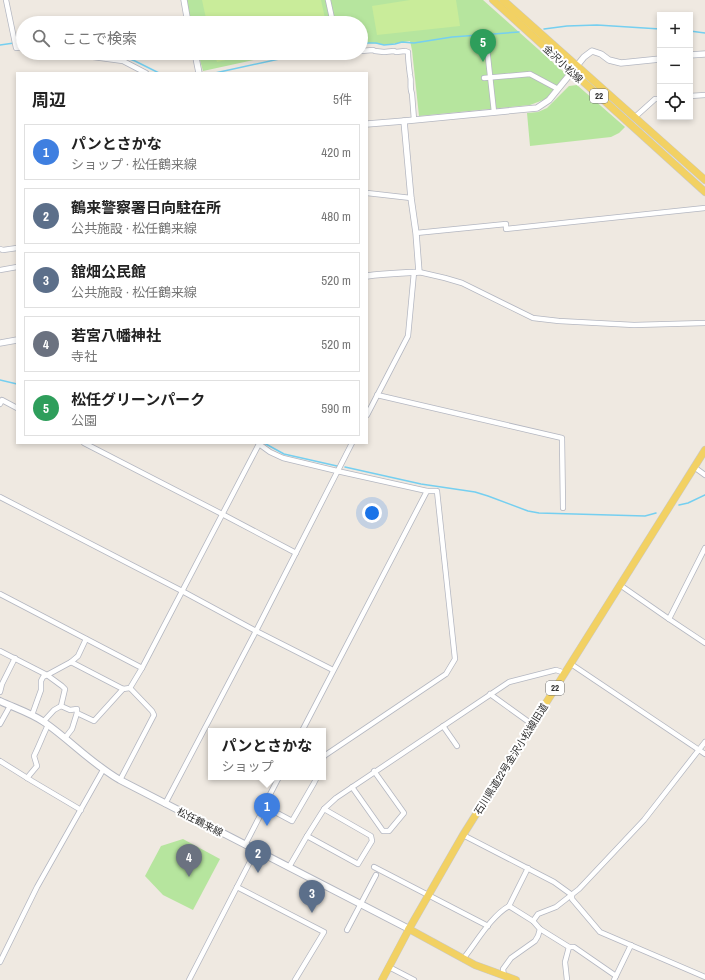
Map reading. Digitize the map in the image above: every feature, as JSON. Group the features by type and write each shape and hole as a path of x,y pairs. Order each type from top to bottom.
{"main road":[{"name":"金沢小松線","path":"493,0 705,192"},
{"name":"金沢小松線","path":"504,0 705,180"},
{"name":"石川県道22号金沢小松線旧道","path":"382,980 409,929 463,835 705,450"},
{"name":"松任鶴来線","path":"0,701 32,715 46,724 103,770 120,780 409,929"},
{"path":"409,929 475,965 501,977 516,980"}],"street":[{"path":"6,0 16,46"},
{"path":"184,0 187,16"},
{"path":"328,0 331,16"},
{"path":"486,39 494,112"},
{"path":"368,50 373,50 375,52 408,52 414,120"},
{"path":"368,124 537,108 549,100 584,58 592,51 601,54 609,60 621,63 657,59"},
{"path":"693,55 705,54"},
{"path":"115,60 122,61 144,72"},
{"path":"196,60 199,72"},
{"path":"484,78 530,74 558,89"},
{"path":"693,96 705,95"},
{"path":"635,117 655,99 657,99"},
{"path":"368,413 408,336 417,272 416,233 411,198 404,121"},
{"path":"368,193 411,198"},
{"path":"416,233 506,224 506,229 705,208"},
{"path":"0,249 16,248"},
{"path":"0,270 16,267"},
{"path":"368,276 417,272 445,278 462,283 533,318 634,325 705,323"},
{"path":"0,343 16,340"},
{"path":"377,396 562,438 563,508"},
{"path":"0,404 2,400 16,407"},
{"path":"86,444 296,553"},
{"path":"61,706 70,710 77,709 77,713 94,721 123,690 130,688 142,668 259,444 270,452 284,458 427,491 437,491 455,659 446,674 326,755"},
{"path":"165,804 256,631 352,444"},
{"path":"694,467 705,475"},
{"path":"304,728 427,491"},
{"path":"0,497 333,670"},
{"path":"669,619 705,548"},
{"path":"620,585 705,643"},
{"path":"0,594 142,668"},
{"path":"32,715 41,690 41,681 43,677 71,662 78,656 86,640"},
{"path":"0,650 47,675 65,689 61,706 54,710 46,724 34,756 37,766 27,778"},
{"path":"0,692 2,684 15,658"},
{"path":"71,662 123,690"},
{"path":"571,664 705,754"},
{"path":"289,867 324,809 336,798 374,771 509,682 556,670 565,673"},
{"path":"120,780 154,715 130,688"},
{"path":"490,694 533,725"},
{"path":"0,724 10,706"},
{"path":"65,738 72,729 77,713"},
{"path":"443,726 457,746"},
{"path":"533,922 538,914 556,907 579,889 644,820 705,742"},
{"path":"0,761 81,810"},
{"path":"0,962 37,887 103,770"},
{"path":"352,787 383,831 389,831 404,813 374,771"},
{"path":"245,845 277,780"},
{"path":"264,806 292,821 316,780"},
{"path":"307,836 358,864 372,841 371,836 324,809"},
{"path":"463,835 554,882 572,895 572,899 600,932 705,977"},
{"path":"189,980 256,850"},
{"path":"374,867 488,926"},
{"path":"463,959 488,926 502,910 508,906 528,868"},
{"path":"347,930 376,875"},
{"path":"237,887 324,932 295,980"},
{"path":"508,906 518,911 540,929 569,947 574,947 615,978 631,945"},
{"path":"501,977 503,968 511,958 535,941 540,929"},
{"path":"567,980 565,962 569,947"},
{"path":"389,967 414,980"}],"green space":[{"path":"186,0 483,0 566,74 546,99 530,105 419,116 410,41 386,45 368,43 368,16 189,16"},
{"path":"202,0 321,0 324,16 205,16"},
{"path":"410,0 456,0 460,26 377,35 372,6"},
{"path":"200,60 254,60 203,71"},
{"path":"577,85 625,127 619,133 611,137 530,146 527,113 538,112 547,108 569,86"},
{"path":"183,839 220,859 193,910 163,895 145,876 161,846"}],"waterway":[{"path":"544,29 567,26 597,25 657,29"},
{"path":"693,31 705,33"},
{"path":"368,43 384,45 402,42 414,43 452,37 519,32"},
{"path":"0,45 16,43"},
{"path":"132,60 157,72"},
{"path":"220,72 275,60"},
{"path":"0,380 16,384"},
{"path":"266,444 284,454 337,466"},
{"path":"345,467 421,484 475,492 528,511 539,513 645,516 656,513"},
{"path":"679,505 688,503 705,495"}],"place":[{"name":"松任グリーンパーク","path":"483,62"},
{"name":"パンとさかな","path":"267,826"},
{"name":"鶴来警察署日向駐在所","path":"258,873"},
{"name":"若宮八幡神社","path":"189,877"},
{"name":"舘畑公民館","path":"312,913"}]}
